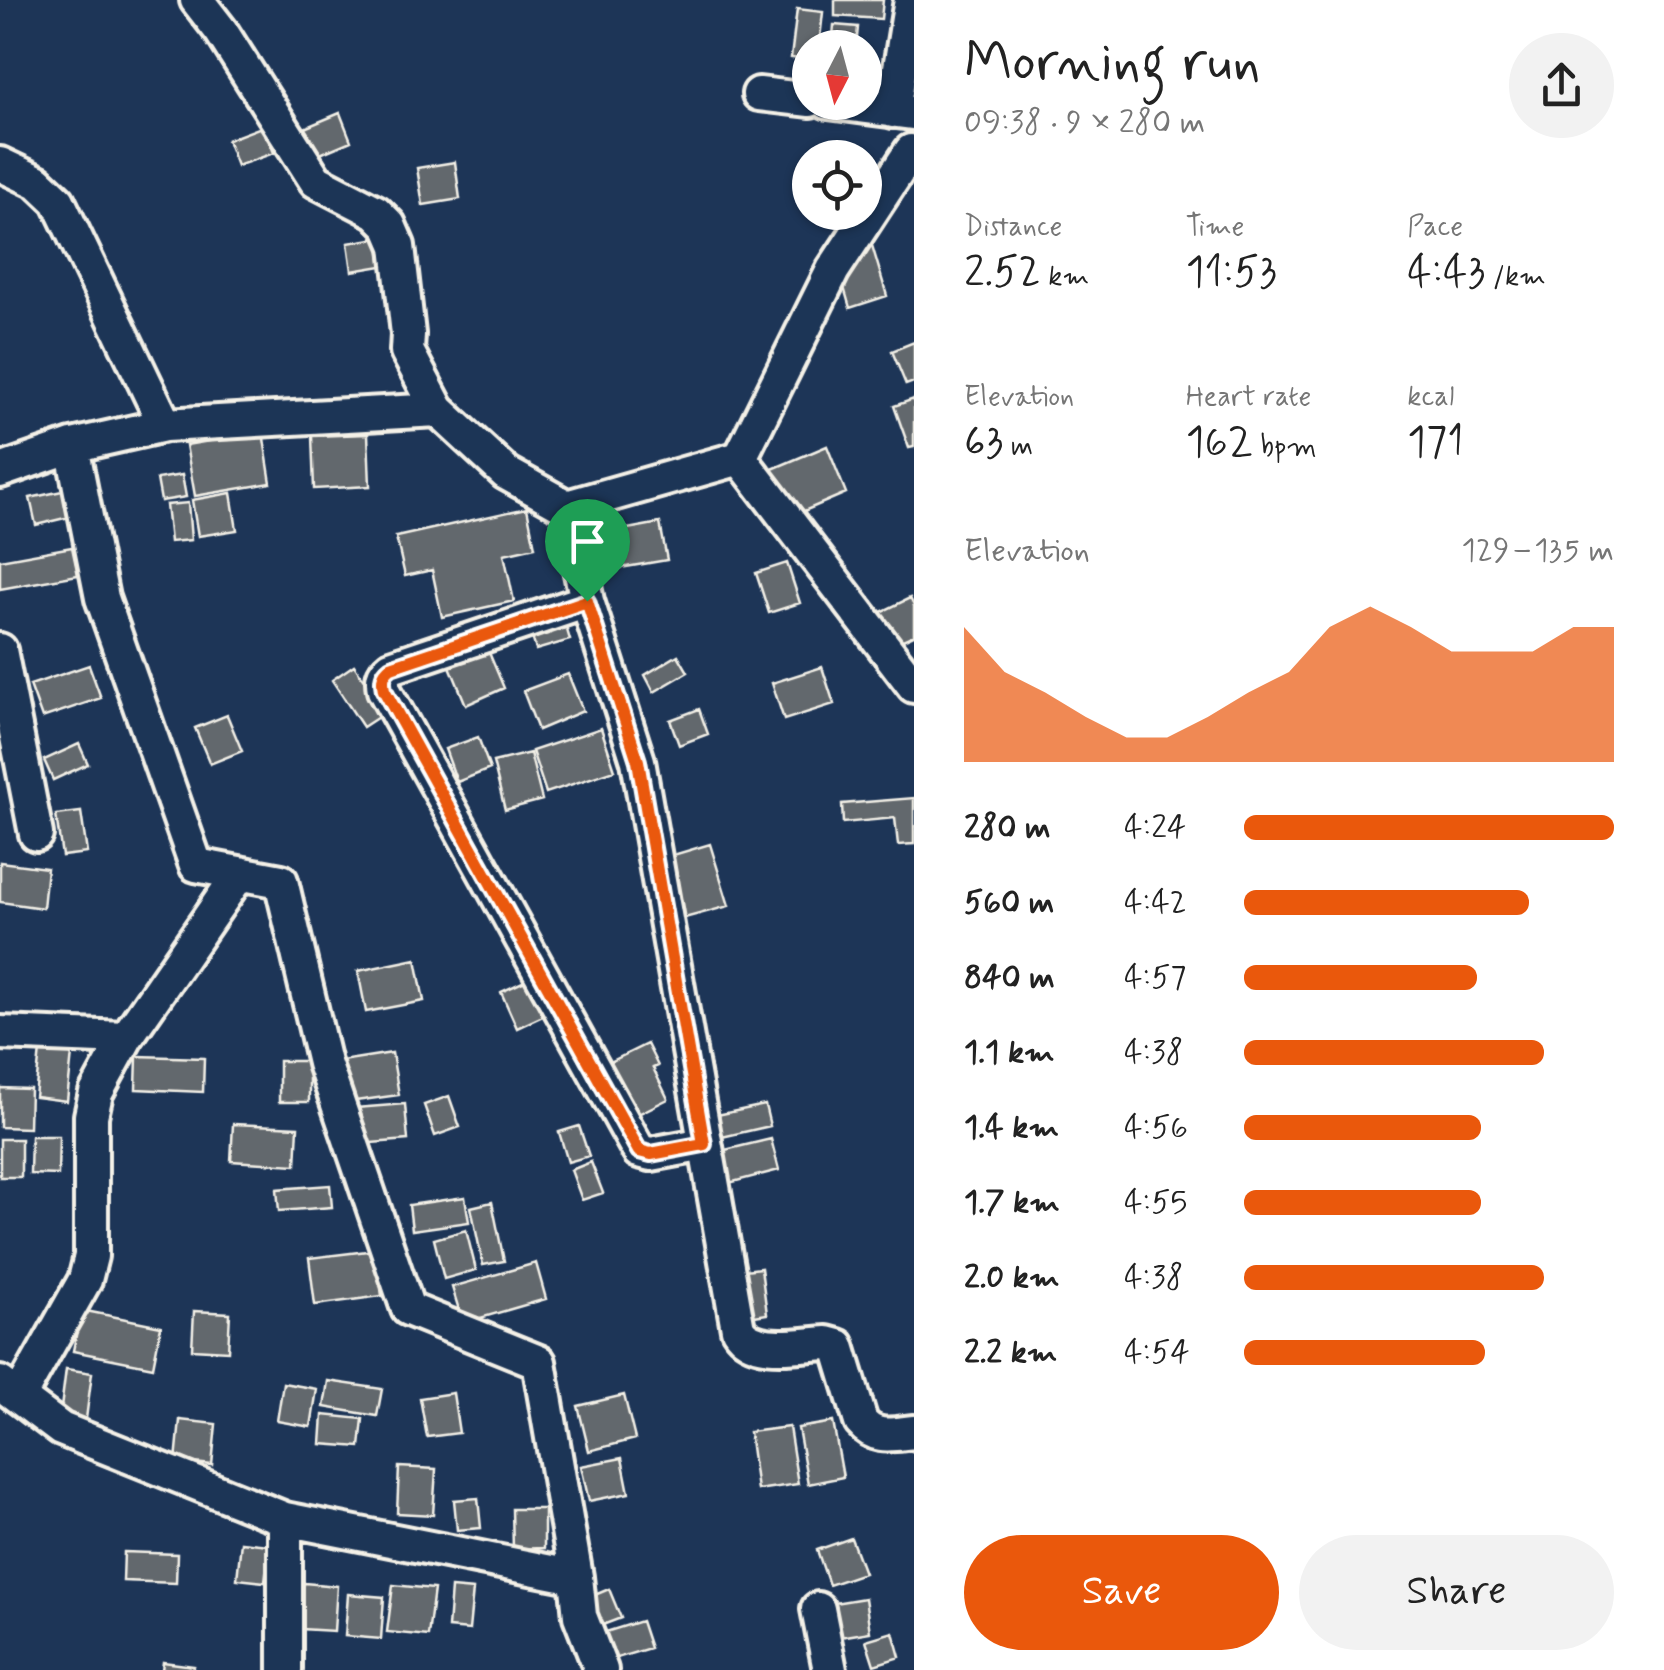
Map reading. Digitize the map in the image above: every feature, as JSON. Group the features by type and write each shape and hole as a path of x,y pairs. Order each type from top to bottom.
{"street":[{"path":"197,0 221,31 316,181 376,212 389,226 398,246 408,334 406,351 438,410 506,473 568,507 740,458 833,270 913,153"},
{"path":"903,112 911,0"},
{"path":"759,94 792,98"},
{"path":"0,164 38,182 58,201 165,425"},
{"path":"0,471 72,446 165,425 438,410"},
{"path":"72,446 102,598 196,865 281,881 324,1063 408,1309 538,1362 580,1616 601,1670"},
{"path":"740,458 914,686"},
{"path":"568,507 587,601 638,761 734,1314 745,1340 760,1345 838,1346 861,1422 869,1432 882,1436 914,1432"},
{"path":"587,601 391,667 382,680 639,1151 651,1154 704,1144"},
{"path":"0,650 36,834"},
{"path":"240,873 126,1038 96,1094 91,1116 91,1256 85,1280 10,1390 61,1429 286,1519 576,1577"},
{"path":"0,1034 126,1038"},
{"path":"285,1670 286,1519"},
{"path":"818,1608 830,1670"}],"building":[{"path":"835,0 883,0 881,19 835,16"},
{"path":"797,9 823,12 821,30 794,30"},
{"path":"834,25 858,27 858,30 834,30"},
{"path":"340,113 351,141 313,157 302,129"},
{"path":"264,126 274,153 237,166 227,140"},
{"path":"455,162 460,199 423,205 417,168"},
{"path":"378,238 382,266 352,271 348,243"},
{"path":"871,242 887,296 850,308 839,270"},
{"path":"914,342 914,382 906,385 892,351"},
{"path":"914,399 914,447 909,448 894,406"},
{"path":"263,432 271,483 195,496 186,445"},
{"path":"368,434 370,486 314,489 312,436"},
{"path":"827,446 846,493 790,517 770,470"},
{"path":"182,475 186,497 161,501 157,479"},
{"path":"62,491 69,517 36,525 30,498"},
{"path":"231,493 237,530 198,536 192,500"},
{"path":"188,503 191,540 170,542 166,505"},
{"path":"527,508 535,547 504,554 514,601 442,617 432,570 405,576 396,537"},
{"path":"660,523 667,560 591,573 584,537"},
{"path":"72,547 78,575 0,589 0,560"},
{"path":"787,563 800,603 769,613 756,573"},
{"path":"910,598 914,606 914,635 896,643 881,612"},
{"path":"564,620 570,640 536,650 530,630"},
{"path":"485,643 504,688 466,705 447,659"},
{"path":"678,655 688,672 654,692 645,675"},
{"path":"89,665 101,698 42,718 30,685"},
{"path":"354,665 386,712 363,727 332,680"},
{"path":"822,667 834,704 784,720 772,683"},
{"path":"568,674 583,711 538,730 523,691"},
{"path":"699,709 708,734 679,745 670,720"},
{"path":"227,715 242,751 210,764 195,728"},
{"path":"601,728 615,770 546,793 532,751"},
{"path":"478,737 490,769 457,782 445,749"},
{"path":"79,744 88,764 53,780 44,760"},
{"path":"530,753 542,800 505,810 493,762"},
{"path":"914,798 914,844 898,845 895,818 843,823 842,804"},
{"path":"81,812 87,853 62,856 56,815"},
{"path":"710,844 729,906 681,919 663,858"},
{"path":"0,862 47,868 43,908 0,902"},
{"path":"416,959 424,1001 366,1012 358,971"},
{"path":"527,980 543,1016 517,1028 501,992"},
{"path":"647,1044 668,1099 626,1120 600,1067"},
{"path":"40,1050 72,1054 67,1101 35,1097"},
{"path":"392,1053 399,1095 348,1102 341,1061"},
{"path":"137,1056 204,1058 203,1092 136,1089"},
{"path":"279,1061 309,1061 309,1102 279,1102"},
{"path":"0,1088 30,1089 29,1128 0,1127"},
{"path":"449,1096 460,1127 435,1136 424,1105"},
{"path":"405,1104 408,1140 359,1144 356,1108"},
{"path":"765,1105 770,1126 722,1137 717,1115"},
{"path":"233,1124 298,1127 296,1165 231,1161"},
{"path":"579,1126 589,1156 568,1162 559,1132"},
{"path":"31,1136 59,1136 58,1175 30,1174"},
{"path":"0,1139 21,1139 21,1177 0,1177"},
{"path":"771,1139 779,1170 729,1183 721,1151"},
{"path":"591,1162 603,1193 582,1200 571,1170"},
{"path":"330,1185 332,1207 279,1211 277,1189"},
{"path":"465,1197 469,1222 412,1230 409,1205"},
{"path":"492,1202 504,1261 483,1265 471,1207"},
{"path":"466,1230 476,1270 444,1279 434,1239"},
{"path":"376,1250 382,1296 315,1305 309,1258"},
{"path":"536,1263 546,1299 463,1323 452,1287"},
{"path":"761,1268 767,1314 742,1318 736,1271"},
{"path":"81,1310 161,1326 153,1367 73,1351"},
{"path":"194,1311 230,1313 228,1351 192,1349"},
{"path":"66,1369 92,1373 86,1419 60,1416"},
{"path":"328,1381 382,1389 377,1416 324,1407"},
{"path":"283,1383 317,1389 311,1427 277,1421"},
{"path":"453,1393 459,1433 427,1437 420,1398"},
{"path":"624,1395 635,1439 589,1451 578,1406"},
{"path":"323,1415 363,1419 360,1447 321,1444"},
{"path":"180,1420 216,1424 212,1465 176,1461"},
{"path":"833,1422 843,1477 808,1484 798,1428"},
{"path":"789,1427 798,1484 757,1490 749,1432"},
{"path":"622,1458 629,1493 589,1501 581,1466"},
{"path":"399,1467 436,1469 433,1515 397,1513"},
{"path":"478,1498 481,1528 457,1530 454,1500"},
{"path":"512,1509 544,1509 544,1548 513,1549"},
{"path":"851,1538 864,1573 829,1585 817,1550"},
{"path":"241,1542 269,1545 265,1582 237,1579"},
{"path":"124,1552 177,1554 176,1583 123,1581"},
{"path":"304,1583 337,1586 334,1631 301,1629"},
{"path":"393,1585 434,1589 428,1636 387,1632"},
{"path":"451,1588 473,1590 469,1630 448,1628"},
{"path":"609,1589 621,1618 595,1628 583,1600"},
{"path":"348,1594 384,1597 381,1639 345,1636"},
{"path":"865,1598 870,1632 840,1637 834,1603"},
{"path":"641,1621 650,1648 607,1661 599,1634"},
{"path":"893,1632 900,1657 874,1665 866,1640"},
{"path":"163,1662 194,1666 193,1670 162,1670"}],"route":[{"path":"587,601 638,761 704,1144 644,1155 384,690 382,680 391,667 587,601"}]}
